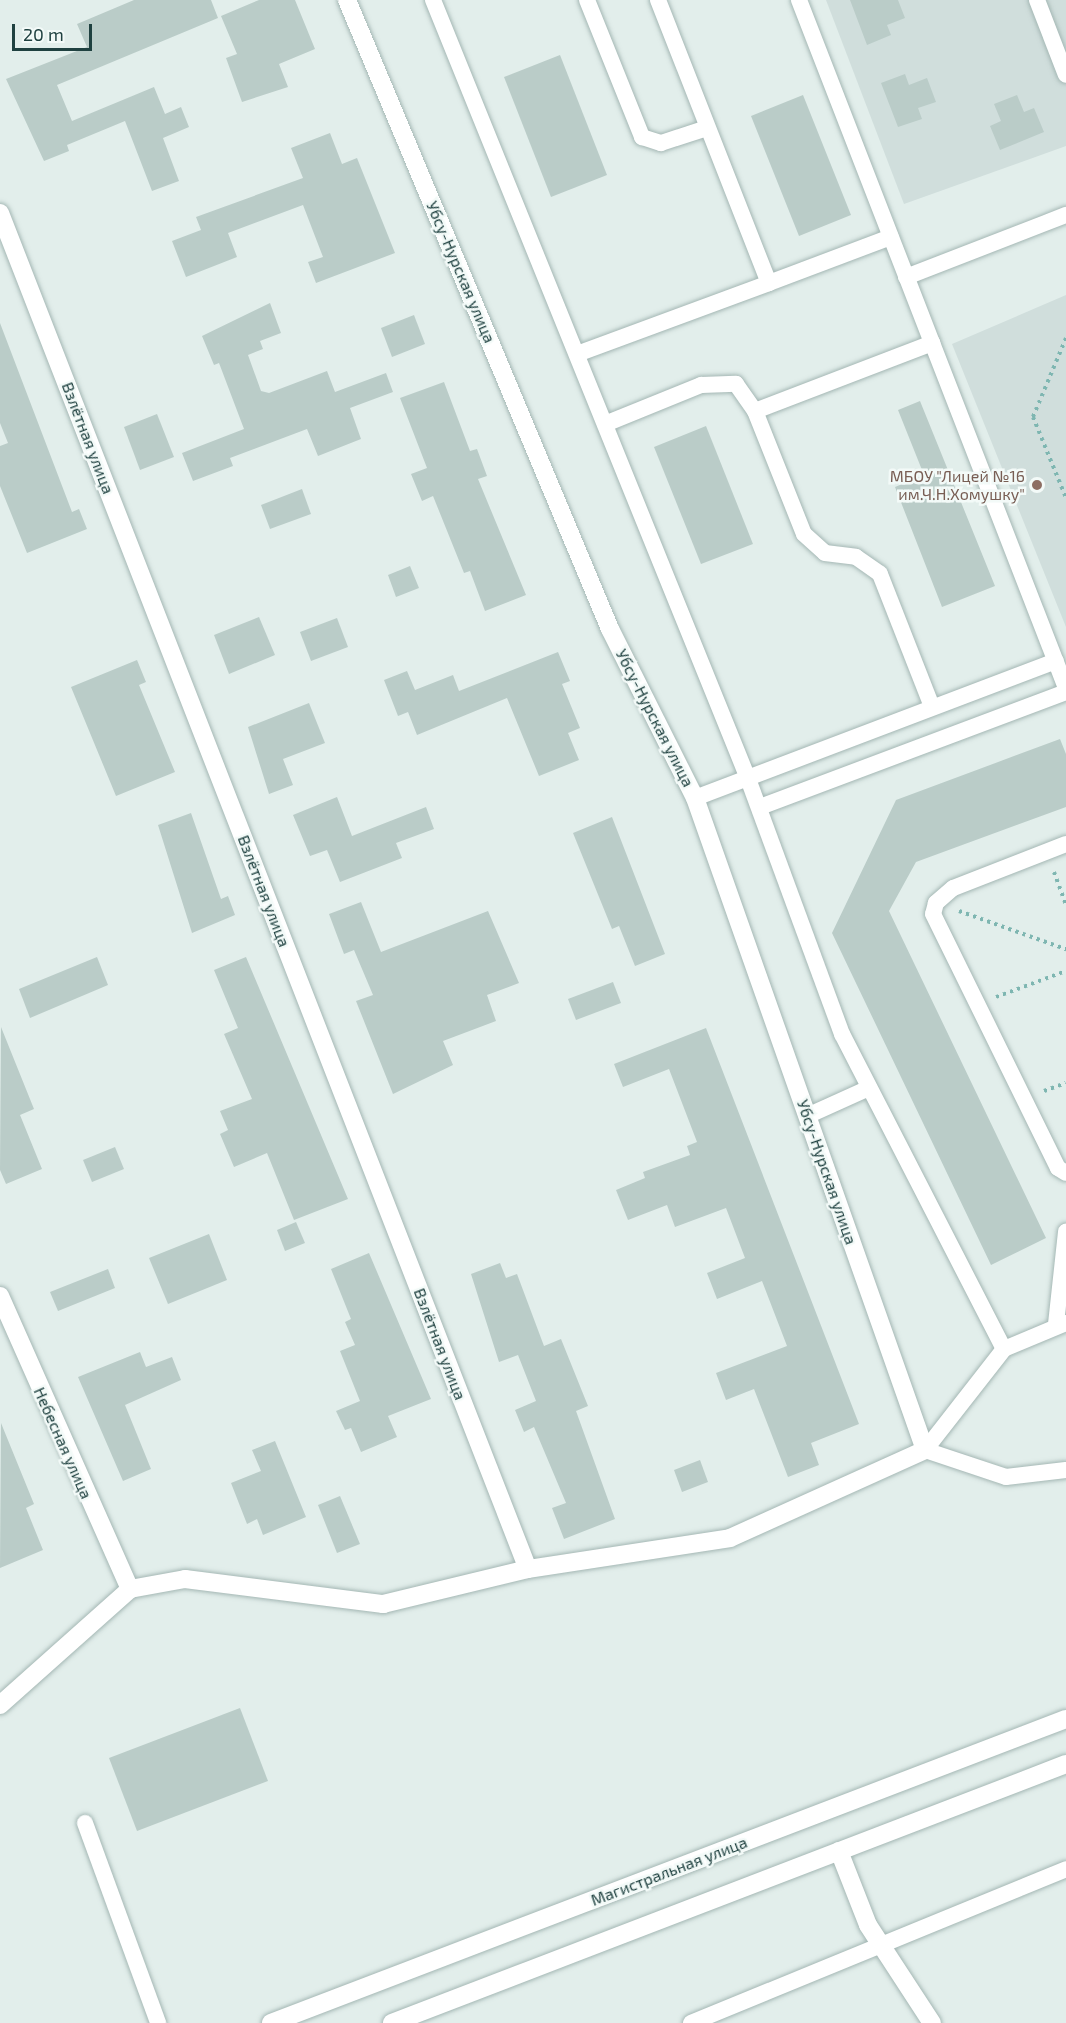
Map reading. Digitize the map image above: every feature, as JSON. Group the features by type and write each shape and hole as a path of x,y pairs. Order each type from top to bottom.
{"street":[{"name":"Убсу-Нурская улица","path":"347,0 610,629 695,798 925,1450"},
{"name":"Взлётная улица","path":"0,213 528,1569"},
{"name":"Небесная улица","path":"0,1296 130,1588"},
{"path":"0,1705 130,1588 185,1579 383,1604 528,1569 730,1538 925,1450"},
{"name":"Магистральная улица","path":"271,2023 1066,1719"},
{"path":"392,2023 1066,1764"},
{"path":"839,1851 868,1925 932,2023"}],"lane":[{"path":"432,0 760,807 842,1034 868,1089 1004,1349"},
{"path":"587,0 642,137 661,143 707,128"},
{"path":"658,0 769,283"},
{"path":"760,807 1066,690 798,0"},
{"path":"1037,0 1066,75"},
{"path":"906,277 1066,214"},
{"path":"577,354 891,237"},
{"path":"756,411 932,343"},
{"path":"605,424 721,381 736,384 756,411 804,534 825,553 856,557 880,574 932,707"},
{"path":"695,798 747,776 1056,661"},
{"path":"1066,844 953,888 936,903 935,926 1058,1168 1066,1173"},
{"path":"807,1116 868,1089"},
{"path":"1066,1232 1061,1324 1004,1349 925,1450 1006,1477 1066,1470"},
{"path":"85,1823 158,2023"},
{"path":"691,2023 1066,1869"}],"path":[{"path":"1066,338 1033,417 1066,498"},
{"path":"1046,852 1066,905"},
{"path":"936,903 1066,949"},
{"path":"975,1005 1066,971"}],"shaded area":[{"path":"826,0 1066,0 1066,146 904,204"},
{"name":"МБОУ \"Лицей №16 им.Ч.Н.Хомушку\"","path":"1066,295 1066,627 952,344"}],"building":[{"path":"134,0 211,0 218,18 57,85 72,121 154,87 165,114 181,107 189,127 163,138 179,181 152,191 125,121 67,145 69,151 44,161 6,79 87,47 77,24"},
{"path":"259,0 295,0 315,49 279,64 288,87 242,102 226,58 237,54 221,16"},
{"path":"850,0 898,0 905,18 887,25 891,35 867,45"},
{"path":"560,55 607,175 551,197 504,77"},
{"path":"905,74 909,85 927,78 936,102 918,108 922,119 898,127 881,83"},
{"path":"803,95 851,215 799,236 751,116"},
{"path":"1017,95 1024,112 1034,108 1044,132 1000,150 990,126 1001,121 994,104"},
{"path":"330,133 342,164 357,158 395,253 316,283 308,262 323,257 303,205 228,233 237,257 186,277 172,241 201,230 196,217 303,178 291,148"},
{"path":"270,303 281,333 260,341 263,349 248,355 261,391 269,393 327,371 335,392 386,373 393,392 350,408 361,439 318,456 307,429 230,458 233,466 193,481 182,453 244,429 219,363 214,365 202,336"},
{"path":"414,315 425,344 392,357 381,328"},
{"path":"0,323 72,512 79,509 87,529 27,553 0,486 0,446 8,443 0,423"},
{"path":"444,382 470,451 477,449 487,476 478,479 526,595 485,611 470,571 464,573 433,496 422,501 411,474 427,468 400,398"},
{"path":"920,401 995,586 942,607 895,487 924,475 898,410"},
{"path":"157,414 174,457 140,470 124,427"},
{"path":"706,426 753,544 701,564 654,447"},
{"path":"302,489 311,514 270,529 261,505"},
{"path":"410,566 419,588 396,597 388,575"},
{"path":"259,617 275,655 229,674 214,635"},
{"path":"337,618 348,647 311,661 300,632"},
{"path":"558,652 570,681 562,684 580,728 568,733 579,760 539,776 507,698 417,735 408,712 398,716 384,680 407,671 415,690 453,675 459,691"},
{"path":"137,660 146,682 139,685 175,772 116,796 71,687"},
{"path":"309,703 325,743 283,759 293,785 269,794 248,727"},
{"path":"1060,739 1066,754 1066,807 916,862 889,911 1046,1238 991,1265 832,933 896,800"},
{"path":"337,797 352,836 426,807 434,829 396,843 402,858 340,882 327,850 310,856 293,815"},
{"path":"191,813 221,899 228,896 235,915 192,933 158,825"},
{"path":"612,817 665,954 635,966 619,926 612,929 573,833"},
{"path":"361,902 381,952 488,911 519,983 487,995 496,1021 443,1041 453,1065 393,1094 356,1001 373,995 354,950 344,954 329,914"},
{"path":"97,957 108,985 30,1018 19,989"},
{"path":"246,957 348,1199 294,1220 267,1153 234,1167 220,1134 228,1130 220,1111 252,1099 224,1034 238,1028 214,970"},
{"path":"613,982 621,1003 576,1020 568,999"},
{"path":"1,1027 34,1109 20,1115 42,1169 6,1184 0,1170"},
{"path":"706,1028 859,1424 811,1443 819,1465 788,1477 754,1389 726,1400 716,1373 787,1346 762,1281 717,1299 707,1273 745,1258 726,1208 675,1227 667,1205 628,1220 616,1190 645,1178 643,1172 690,1155 687,1146 697,1142 669,1069 623,1087 614,1064"},
{"path":"115,1147 124,1169 92,1182 83,1160"},
{"path":"296,1222 305,1243 285,1251 277,1230"},
{"path":"209,1234 227,1280 168,1304 149,1258"},
{"path":"369,1253 431,1399 388,1416 397,1437 361,1452 351,1428 345,1430 336,1411 360,1401 340,1351 355,1345 345,1322 351,1319 331,1269"},
{"path":"500,1263 506,1278 517,1274 544,1346 561,1339 588,1406 576,1411 615,1519 564,1539 552,1508 566,1503 534,1427 524,1432 515,1410 536,1401 518,1355 499,1362 471,1274"},
{"path":"108,1269 115,1288 58,1311 50,1292"},
{"path":"140,1352 146,1367 172,1357 181,1380 125,1405 151,1469 123,1481 78,1377"},
{"path":"1,1423 34,1504 26,1508 43,1550 0,1568"},
{"path":"275,1441 306,1517 263,1535 257,1519 247,1524 231,1483 261,1471 252,1450"},
{"path":"700,1460 708,1482 682,1492 674,1470"},
{"path":"340,1496 360,1544 337,1553 318,1505"},
{"path":"240,1708 268,1781 137,1831 109,1758"}],"place":[{"name":"МБОУ \"Лицей №16 им.Ч.Н.Хомушку\"","path":"1037,485"}]}
